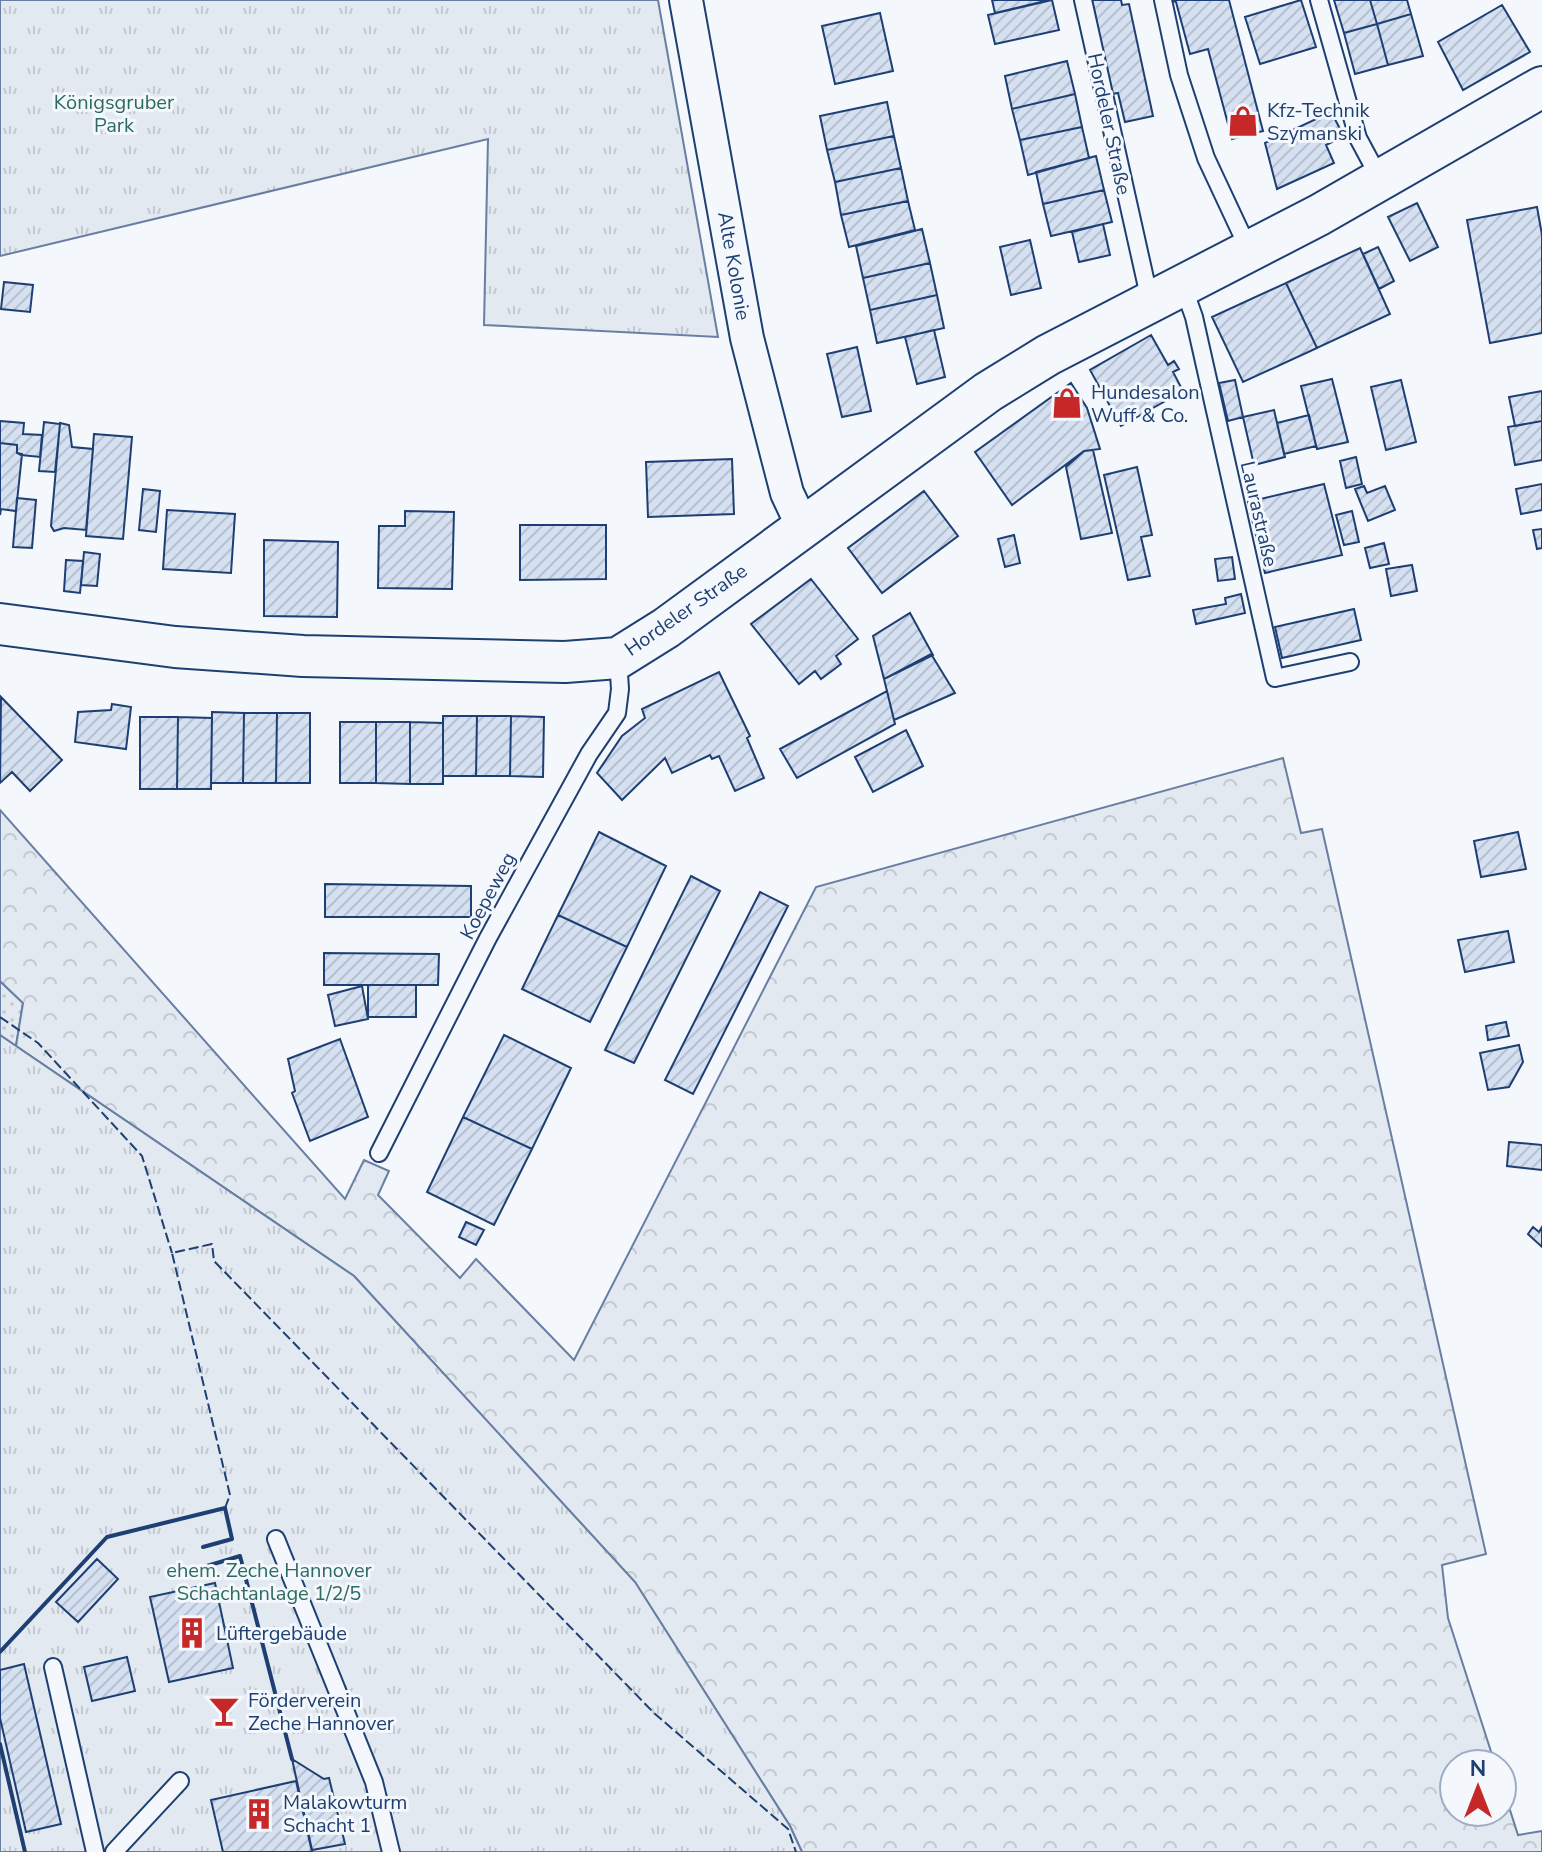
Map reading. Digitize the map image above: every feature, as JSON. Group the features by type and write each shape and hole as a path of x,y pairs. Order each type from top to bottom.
{"street":[{"name":"Alte Kolonie","path":"686,0 747,338 787,493 803,527"},
{"name":"Hordeler Straße","path":"0,624 175,647 303,656 565,662 618,658 666,628 988,392 1048,355 1381,180 1542,87"}],"lane":[{"name":"Hordeler Straße","path":"1083,0 1167,293"},
{"path":"1163,0 1179,75 1206,158 1249,250"},
{"path":"1319,0 1358,138 1381,180"},
{"name":"Laurastraße","path":"1167,293 1194,317 1275,678 1350,662"},
{"name":"Koepeweg","path":"379,1153 488,938 583,765 617,713 620,689 618,658"},
{"path":"276,1539 374,1782 391,1852"},
{"path":"53,1667 95,1852"},
{"path":"114,1852 180,1781"}],"green space":[{"name":"Königsgruber Park","path":"0,0 658,0 718,337 484,325 488,139 0,256"},
{"path":"1283,758 1301,833 1322,829 1486,1554 1442,1565 1448,1618 1490,1748 1438,1748 1438,1828 1516,1828 1518,1835 1542,1831 1542,1852 802,1852 790,1826 635,1582 354,1276 16,1046 23,1003 0,981 0,810 345,1199 364,1160 389,1171 378,1195 460,1278 476,1259 574,1360 816,887"},
{"path":"0,981 23,1003 16,1046 0,1035"},
{"name":"ehem. Zeche Hannover Schachtanlage 1/2/5","path":"0,1035 354,1276 635,1582 790,1826 802,1852 0,1852"}],"building":[{"path":"992,0 1049,0 995,13"},
{"path":"1052,0 1059,30 995,44 988,15"},
{"path":"1092,0 1121,0 1122,5 1129,4 1153,116 1125,122 1118,93 1112,94"},
{"path":"1170,0 1229,0 1263,131 1232,139 1208,49 1190,54 1176,2"},
{"path":"1301,0 1316,47 1260,64 1245,17"},
{"path":"1334,0 1370,0 1377,24 1344,33"},
{"path":"1370,0 1407,0 1411,14 1377,24"},
{"path":"1502,5 1530,52 1463,90 1438,42"},
{"path":"880,13 893,71 835,84 822,26"},
{"path":"1411,14 1423,56 1388,65 1377,24"},
{"path":"1377,24 1388,65 1355,74 1344,33"},
{"path":"1067,61 1075,94 1012,109 1005,76"},
{"path":"1075,94 1082,127 1020,140 1012,109"},
{"path":"887,102 894,136 827,150 820,116"},
{"path":"1331,112 1344,136 1326,145 1334,163 1277,189 1265,143"},
{"path":"1082,127 1089,158 1028,175 1020,140"},
{"path":"894,136 901,168 835,182 827,150"},
{"path":"1096,156 1104,190 1043,204 1036,172"},
{"path":"901,168 908,201 841,215 835,182"},
{"path":"1104,190 1112,222 1051,236 1043,204"},
{"path":"908,201 915,230 849,247 841,215"},
{"path":"1417,203 1438,247 1410,261 1388,217"},
{"path":"1537,207 1542,235 1542,333 1490,343 1467,220"},
{"path":"1103,224 1110,255 1079,262 1072,232"},
{"path":"922,229 930,263 863,278 856,246"},
{"path":"1030,240 1041,288 1011,295 1000,247"},
{"path":"1378,247 1394,281 1379,289 1363,254"},
{"path":"1360,248 1390,314 1317,348 1286,283"},
{"path":"930,263 937,295 870,310 863,278"},
{"path":"4,282 33,285 30,312 1,309"},
{"path":"1286,283 1317,348 1243,382 1212,317"},
{"path":"937,295 944,328 877,343 870,310"},
{"path":"934,330 945,377 917,384 905,337"},
{"path":"1151,335 1168,365 1174,361 1179,369 1173,372 1183,391 1121,426 1090,370"},
{"path":"857,347 871,411 842,417 827,354"},
{"path":"1332,379 1348,442 1317,449 1301,386"},
{"path":"1235,380 1243,417 1228,421 1219,383"},
{"path":"1401,380 1416,442 1386,450 1371,387"},
{"path":"1071,383 1087,408 1100,449 1084,451 1012,505 975,452"},
{"path":"1542,391 1542,421 1515,426 1509,397"},
{"path":"1274,410 1285,457 1254,465 1243,417"},
{"path":"1309,415 1316,446 1284,454 1277,423"},
{"path":"0,421 24,423 23,434 42,435 40,457 21,455 17,453 17,445 0,443"},
{"path":"1542,421 1542,460 1515,465 1508,427"},
{"path":"44,422 60,424 55,472 39,471"},
{"path":"60,423 69,425 72,447 93,449 86,530 64,528 54,531 51,526"},
{"path":"94,434 132,437 123,539 86,536"},
{"path":"0,443 17,445 17,453 22,454 16,511 1,509 0,515"},
{"path":"1093,450 1112,533 1081,539 1066,467 1084,451"},
{"path":"1356,457 1362,484 1346,488 1340,461"},
{"path":"732,459 734,514 648,517 646,462"},
{"path":"1137,467 1152,535 1141,537 1150,576 1128,580 1104,475"},
{"path":"1324,484 1342,555 1265,573 1248,502"},
{"path":"1542,484 1542,510 1521,514 1516,489"},
{"path":"1364,486 1367,493 1385,486 1395,510 1368,521 1355,489"},
{"path":"143,489 160,491 156,532 139,530"},
{"path":"924,491 958,536 882,593 848,548"},
{"path":"17,498 36,500 32,548 13,547"},
{"path":"167,510 235,514 231,573 163,569"},
{"path":"405,511 454,512 452,589 378,588 379,526 405,526"},
{"path":"1352,511 1359,542 1344,545 1336,515"},
{"path":"520,525 606,525 606,579 520,580"},
{"path":"1542,529 1542,548 1537,549 1533,530"},
{"path":"1014,535 1020,563 1005,567 998,539"},
{"path":"264,540 338,542 337,617 264,616"},
{"path":"1384,543 1389,564 1370,568 1365,548"},
{"path":"84,552 100,554 97,586 81,585"},
{"path":"1232,557 1235,579 1218,581 1215,559"},
{"path":"66,560 83,561 80,593 64,591"},
{"path":"1412,565 1417,591 1391,596 1386,569"},
{"path":"811,579 858,639 836,656 841,664 821,679 815,671 799,684 751,624"},
{"path":"1241,594 1245,613 1196,624 1193,610 1226,604 1225,598"},
{"path":"1354,609 1361,640 1282,658 1275,627"},
{"path":"910,613 933,655 884,679 873,636"},
{"path":"931,654 955,693 894,720 884,679"},
{"path":"719,672 750,736 747,738 764,778 735,791 719,756 712,759 710,755 672,773 665,758 622,800 597,773 622,736 645,718 642,709"},
{"path":"887,691 895,724 797,778 780,749"},
{"path":"1,697 62,760 30,791 12,772 0,783"},
{"path":"112,704 131,707 126,749 75,742 78,712 111,710"},
{"path":"212,712 244,713 243,783 211,783"},
{"path":"244,713 277,713 276,783 243,783"},
{"path":"277,713 310,713 310,783 276,783"},
{"path":"443,716 477,716 476,776 443,776"},
{"path":"477,716 511,716 510,776 476,776"},
{"path":"511,716 544,717 543,777 510,776"},
{"path":"140,717 178,717 177,789 140,789"},
{"path":"178,717 212,718 211,789 177,789"},
{"path":"340,722 376,722 376,783 340,783"},
{"path":"376,722 410,722 410,784 376,783"},
{"path":"410,722 443,723 443,784 410,784"},
{"path":"906,730 923,766 873,792 855,757"},
{"path":"599,832 666,866 627,947 558,915"},
{"path":"1518,832 1526,869 1481,877 1474,841"},
{"path":"691,876 720,891 634,1063 605,1050"},
{"path":"325,884 471,886 471,917 325,917"},
{"path":"760,892 788,906 693,1094 665,1080"},
{"path":"558,915 627,947 590,1022 522,989"},
{"path":"1508,931 1514,962 1465,972 1458,940"},
{"path":"324,953 439,954 438,985 324,985"},
{"path":"368,985 416,985 416,1017 368,1017"},
{"path":"362,986 368,1019 335,1026 328,995"},
{"path":"1506,1022 1509,1036 1488,1040 1486,1026"},
{"path":"504,1035 571,1068 532,1149 463,1117"},
{"path":"340,1039 368,1117 310,1141 292,1093 295,1091 288,1059"},
{"path":"1519,1045 1523,1062 1509,1087 1488,1090 1480,1053"},
{"path":"463,1117 532,1149 494,1225 427,1192"},
{"path":"1509,1142 1542,1145 1542,1170 1507,1166"},
{"path":"466,1222 484,1230 476,1245 459,1237"},
{"path":"1533,1227 1539,1232 1542,1227 1542,1247 1528,1234"},
{"path":"97,1559 118,1579 78,1622 56,1602"},
{"name":"Lüftergebäude","path":"215,1583 233,1668 169,1682 150,1597"},
{"path":"127,1657 135,1691 92,1701 84,1667"},
{"path":"24,1664 61,1824 26,1832 0,1718 0,1670"},
{"path":"292,1759 324,1779 329,1778 345,1844 312,1850"},
{"name":"Malakowturm Schacht 1","path":"296,1781 312,1852 223,1852 211,1800"}],"fence":[{"path":"0,1017 38,1043 142,1156 172,1253"},
{"path":"225,1508 230,1495 172,1253 212,1244 214,1261 654,1713 788,1829 796,1852"}],"wall":[{"path":"0,1652 107,1537 225,1508 232,1539 203,1547"},
{"path":"207,1566 240,1556 292,1759"},
{"path":"0,1744 25,1852"}],"place":[{"name":"Kfz-Technik Szymanski","path":"1243,121"},
{"name":"Hundesalon Wuff & Co.","path":"1067,403"},
{"name":"Lüftergebäude","path":"192,1633"},
{"name":"Förderverein Zeche Hannover","path":"224,1711"},
{"name":"Malakowturm Schacht 1","path":"259,1814"}]}
